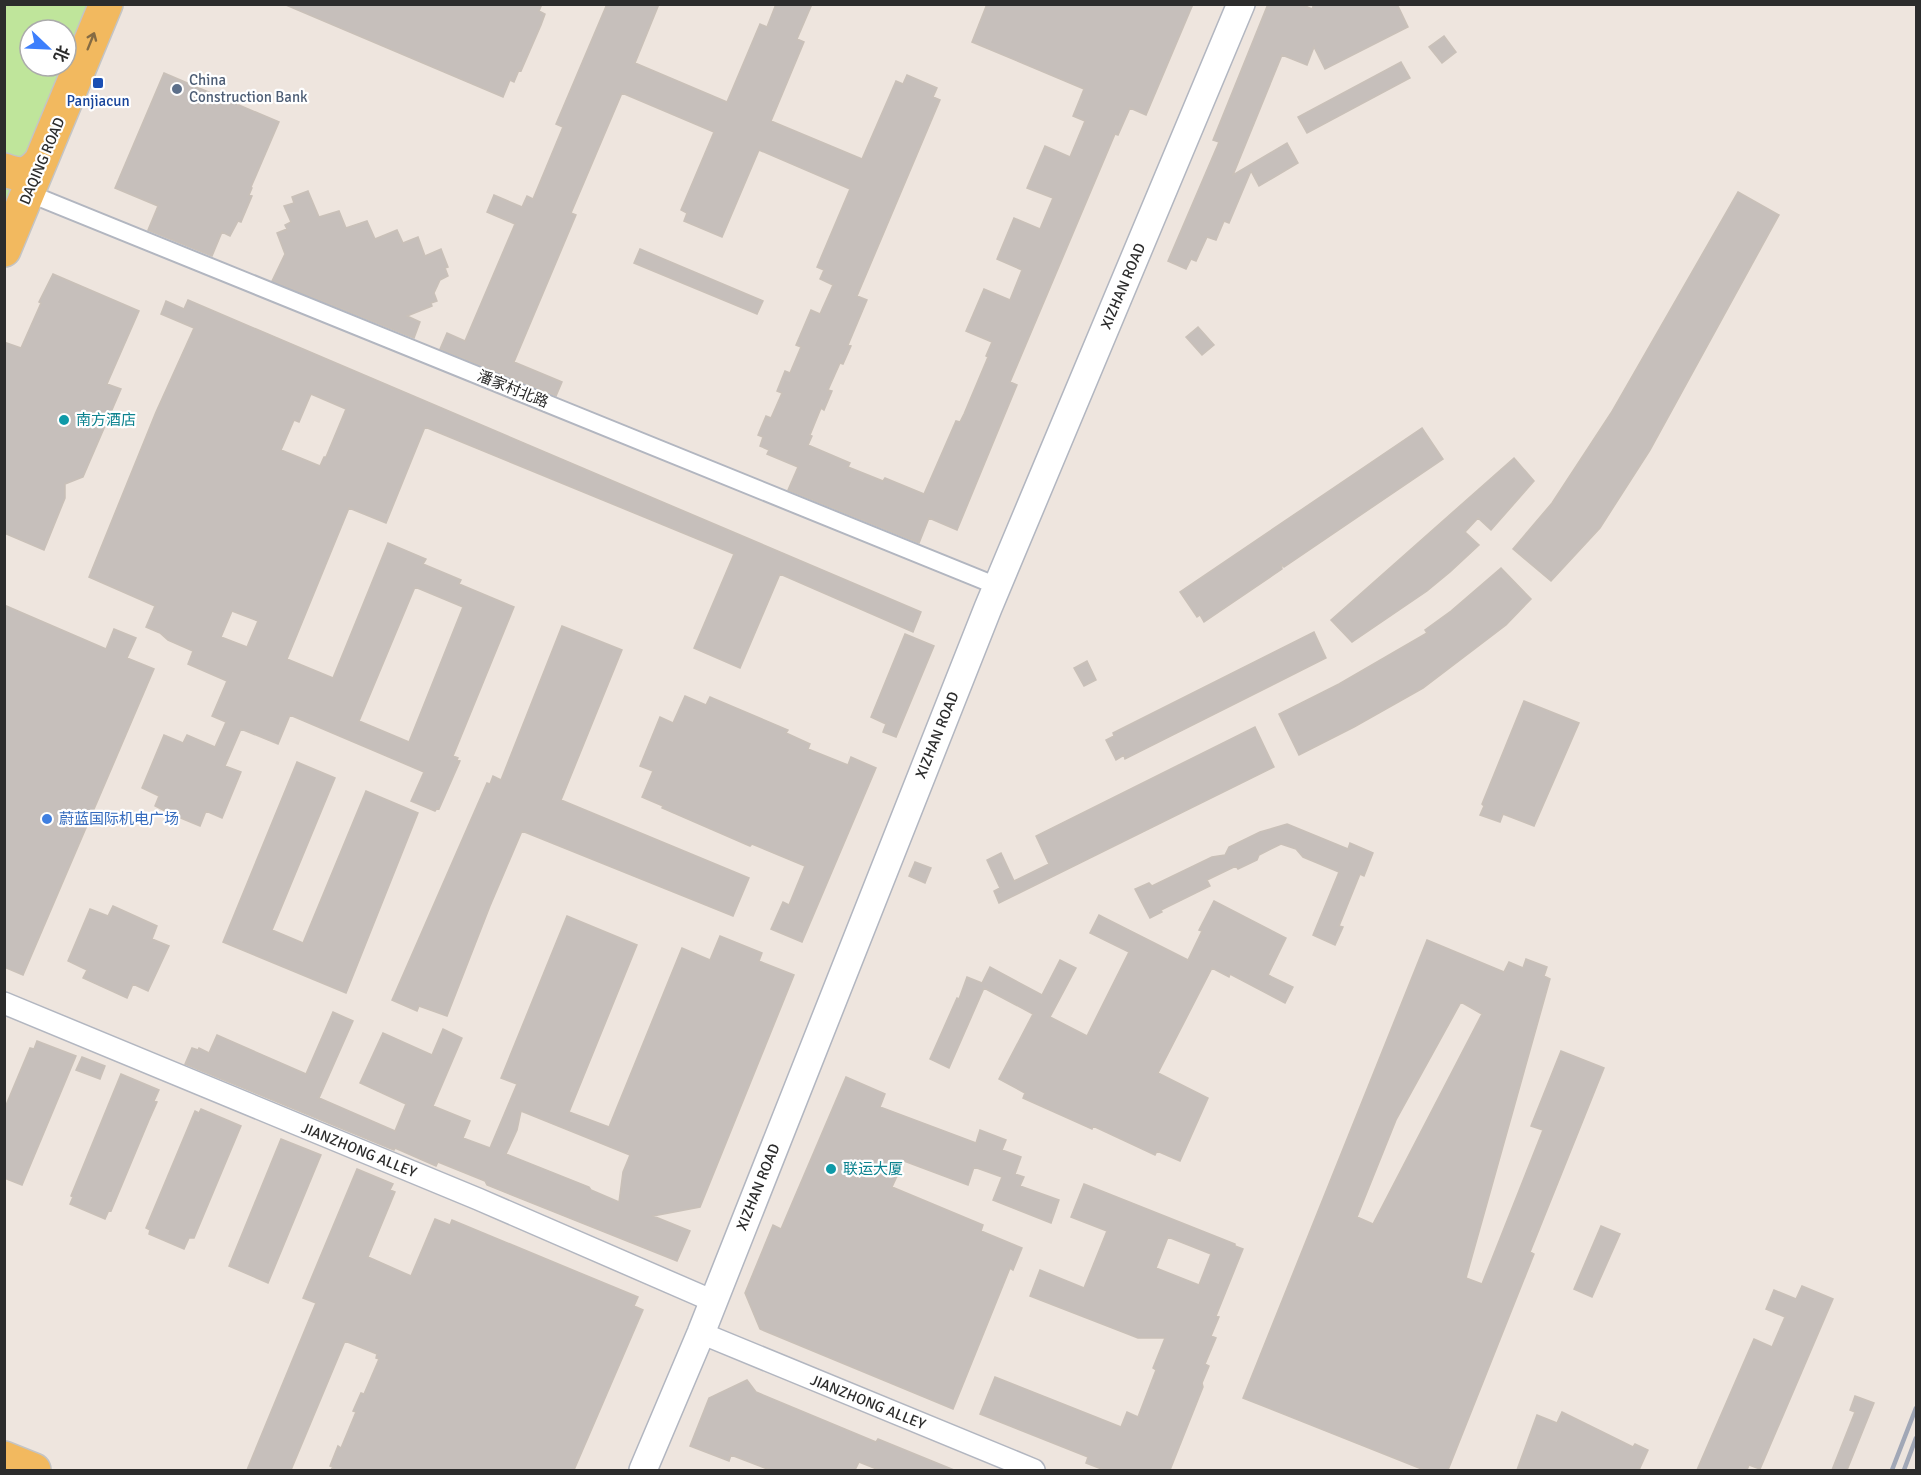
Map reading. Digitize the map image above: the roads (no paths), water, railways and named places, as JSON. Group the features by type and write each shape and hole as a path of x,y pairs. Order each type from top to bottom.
{"main road":[{"name":"DAQING ROAD","path":"6,247 16,191 40,162 106,4"},
{"path":"4,170 17,175 35,168 40,162"},
{"path":"4,1458 34,1470"}],"street":[{"name":"XIZHAN ROAD","path":"643,1470 701,1333 997,586 1241,4"},
{"name":"潘家村北路","path":"16,191 997,586"},
{"name":"JIANZHONG ALLEY","path":"4,1003 478,1199 713,1301"},
{"name":"JIANZHONG ALLEY","path":"701,1333 1034,1470"}],"railway":[{"path":"1892,1470 1916,1408"},
{"path":"1904,1470 1916,1438"}],"place":[{"name":"Panjiacun","path":"98,83"},
{"name":"China Construction Bank","path":"177,89"},
{"name":"南方酒店","path":"64,420"},
{"name":"蔚蓝国际机电广场","path":"47,819"},
{"name":"联运大厦","path":"831,1169"}]}
